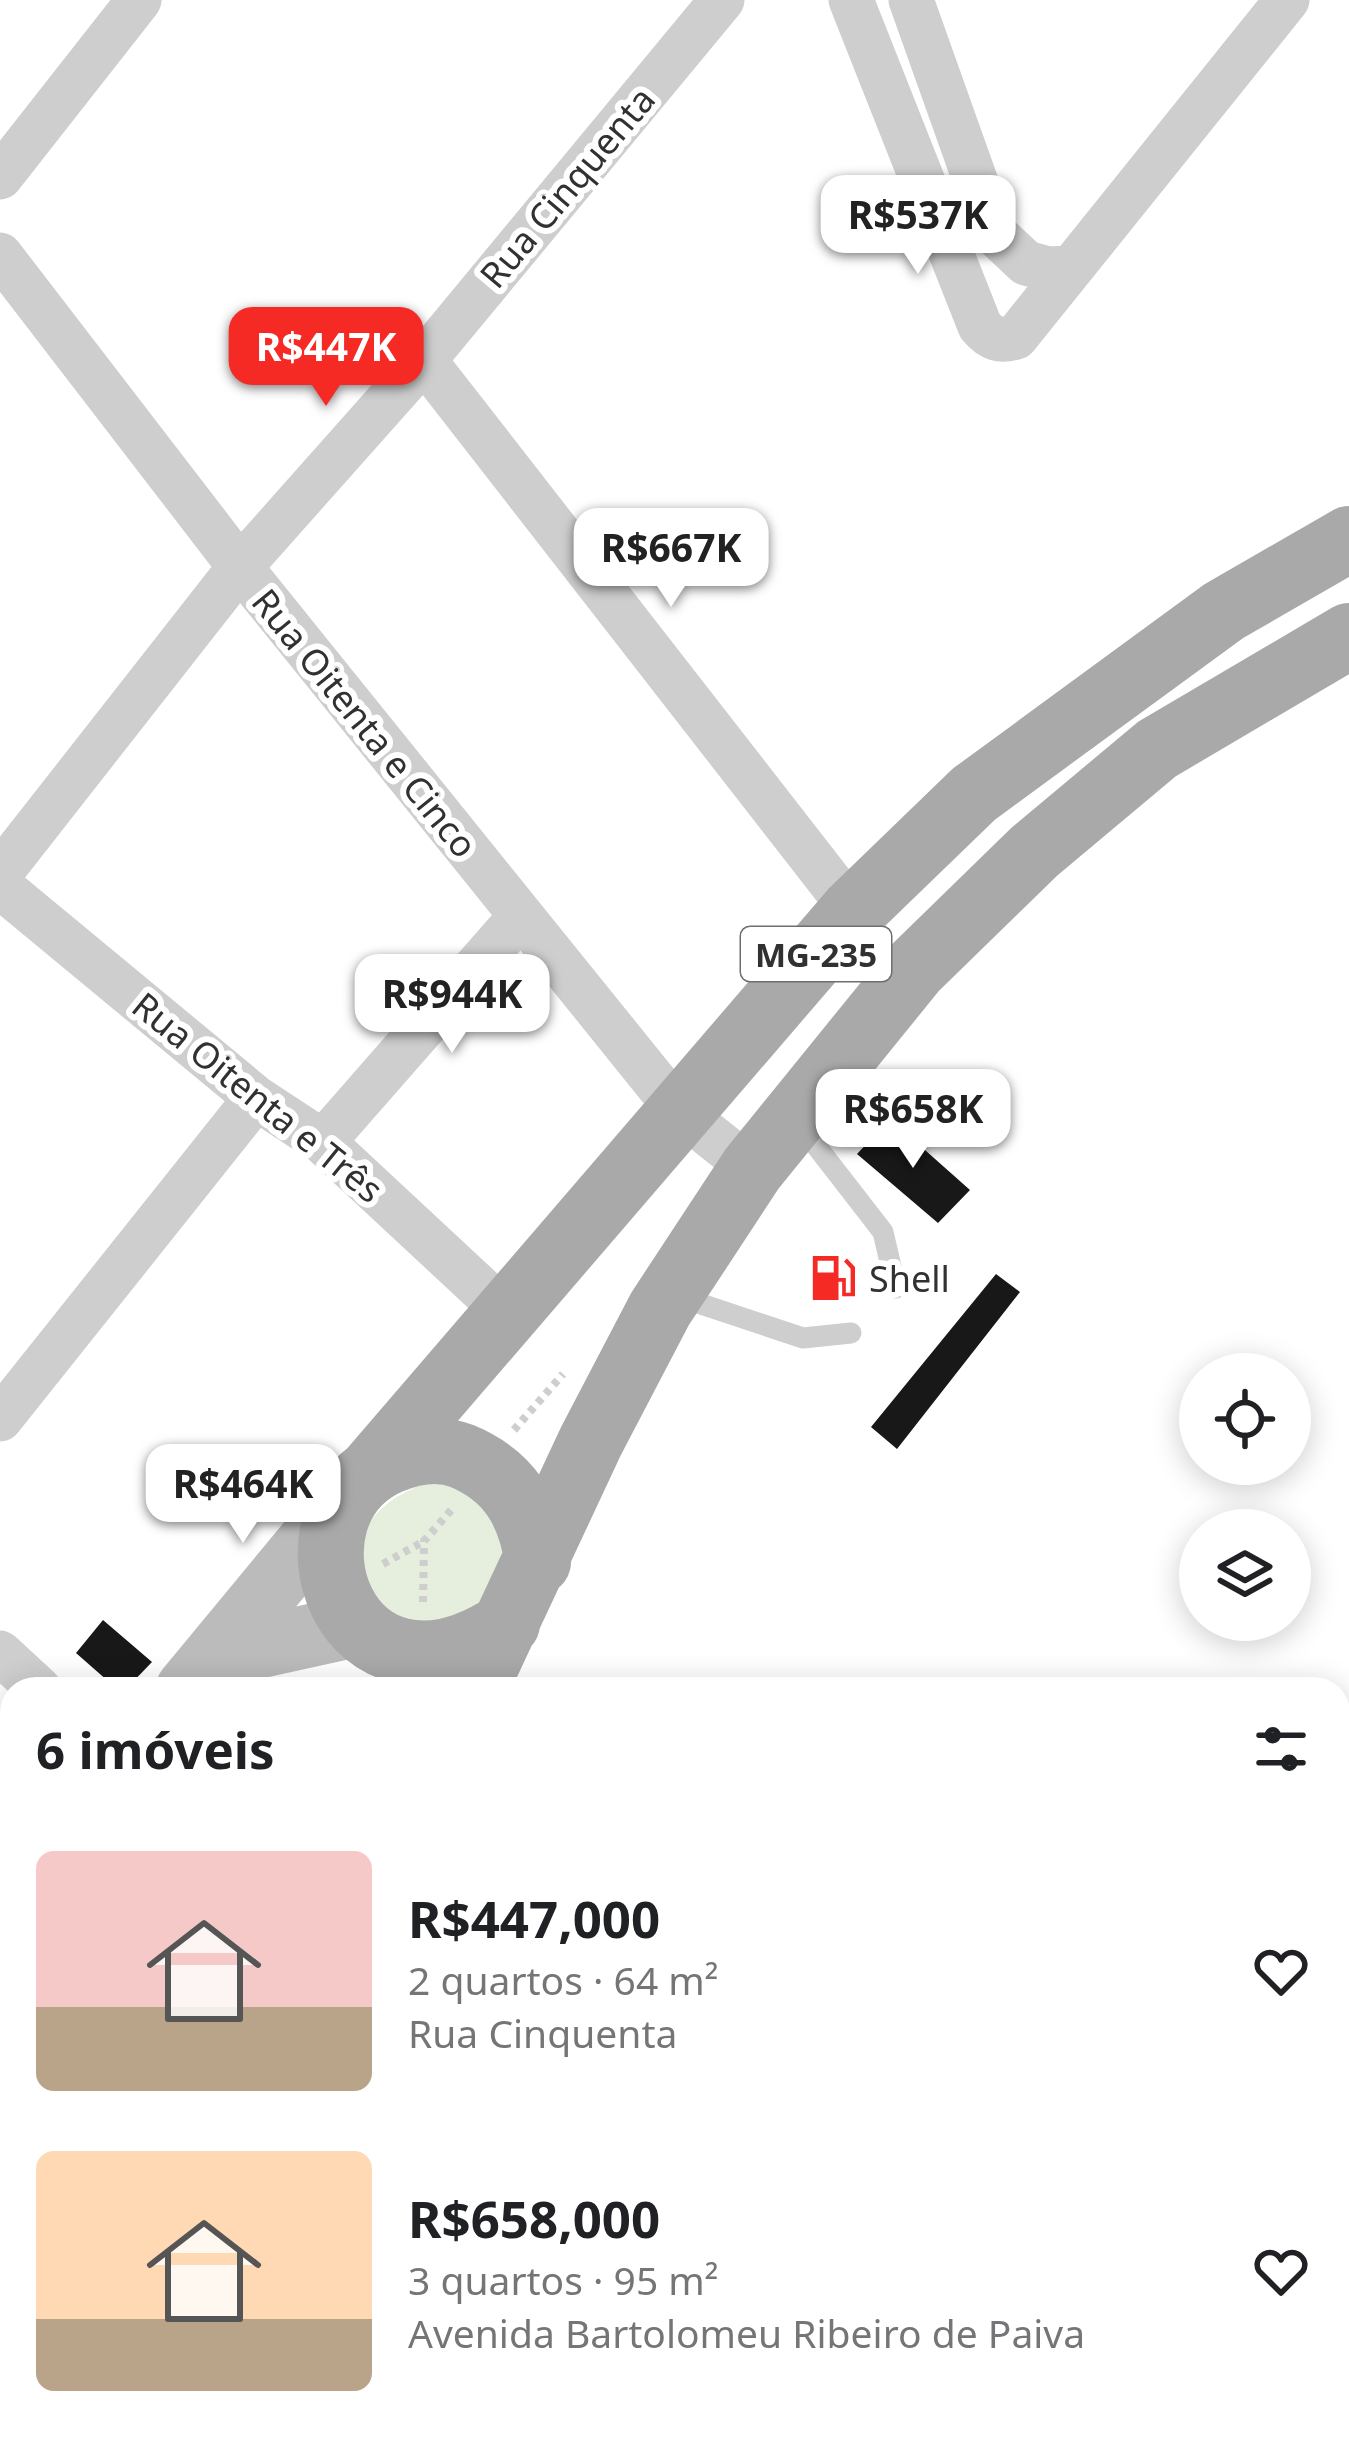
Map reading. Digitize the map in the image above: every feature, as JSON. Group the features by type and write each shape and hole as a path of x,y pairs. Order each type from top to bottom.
{"main road":[{"name":"MG-235","path":"359,1483 510,1316 678,1110 853,911 974,794 1096,700 1224,611 1349,539"},
{"name":"MG-235","path":"538,1562 591,1441 670,1294 752,1169 914,968 1034,852 1157,749 1349,636"},
{"path":"482,1677 538,1562 533,1532 517,1495 488,1467 451,1452 411,1453 359,1483 334,1527 330,1558 337,1589 376,1641 416,1654 454,1653 507,1624"}],"street":[{"path":"0,177 139,0"},
{"name":"Rua Cinquenta","path":"0,873 240,567 424,360 722,0"},
{"path":"851,0 980,326 996,339 1016,337 1287,0"},
{"path":"911,0 994,233 1026,263 1070,268"},
{"name":"Rua Oitenta e Cinco","path":"0,255 240,567 678,1110 752,1169"},
{"path":"424,360 853,911"},
{"name":"Rua Oitenta e Três","path":"0,886 256,1098 323,1142 510,1316"},
{"path":"323,1142 520,917"},
{"path":"0,1419 256,1098"},
{"path":"202,1672 359,1483"},
{"path":"202,1672 376,1641"},
{"path":"0,1653 26,1677"}],"lane":[{"path":"794,1117 883,1232 896,1288"},
{"path":"670,1294 802,1338 851,1333"}],"path":[{"path":"376,1641 424,1541"}],"green space":[{"path":"427,1483 461,1489 482,1501 514,1549 477,1626 391,1620 363,1574 360,1552 368,1524 388,1503"}],"building":[{"path":"890,1119 970,1190 938,1223 857,1154"},
{"path":"996,1274 1020,1292 897,1449 871,1427"},
{"path":"103,1620 152,1662 138,1677 103,1677 76,1653"}],"place":[{"name":"Shell","path":"833,1278"}]}
